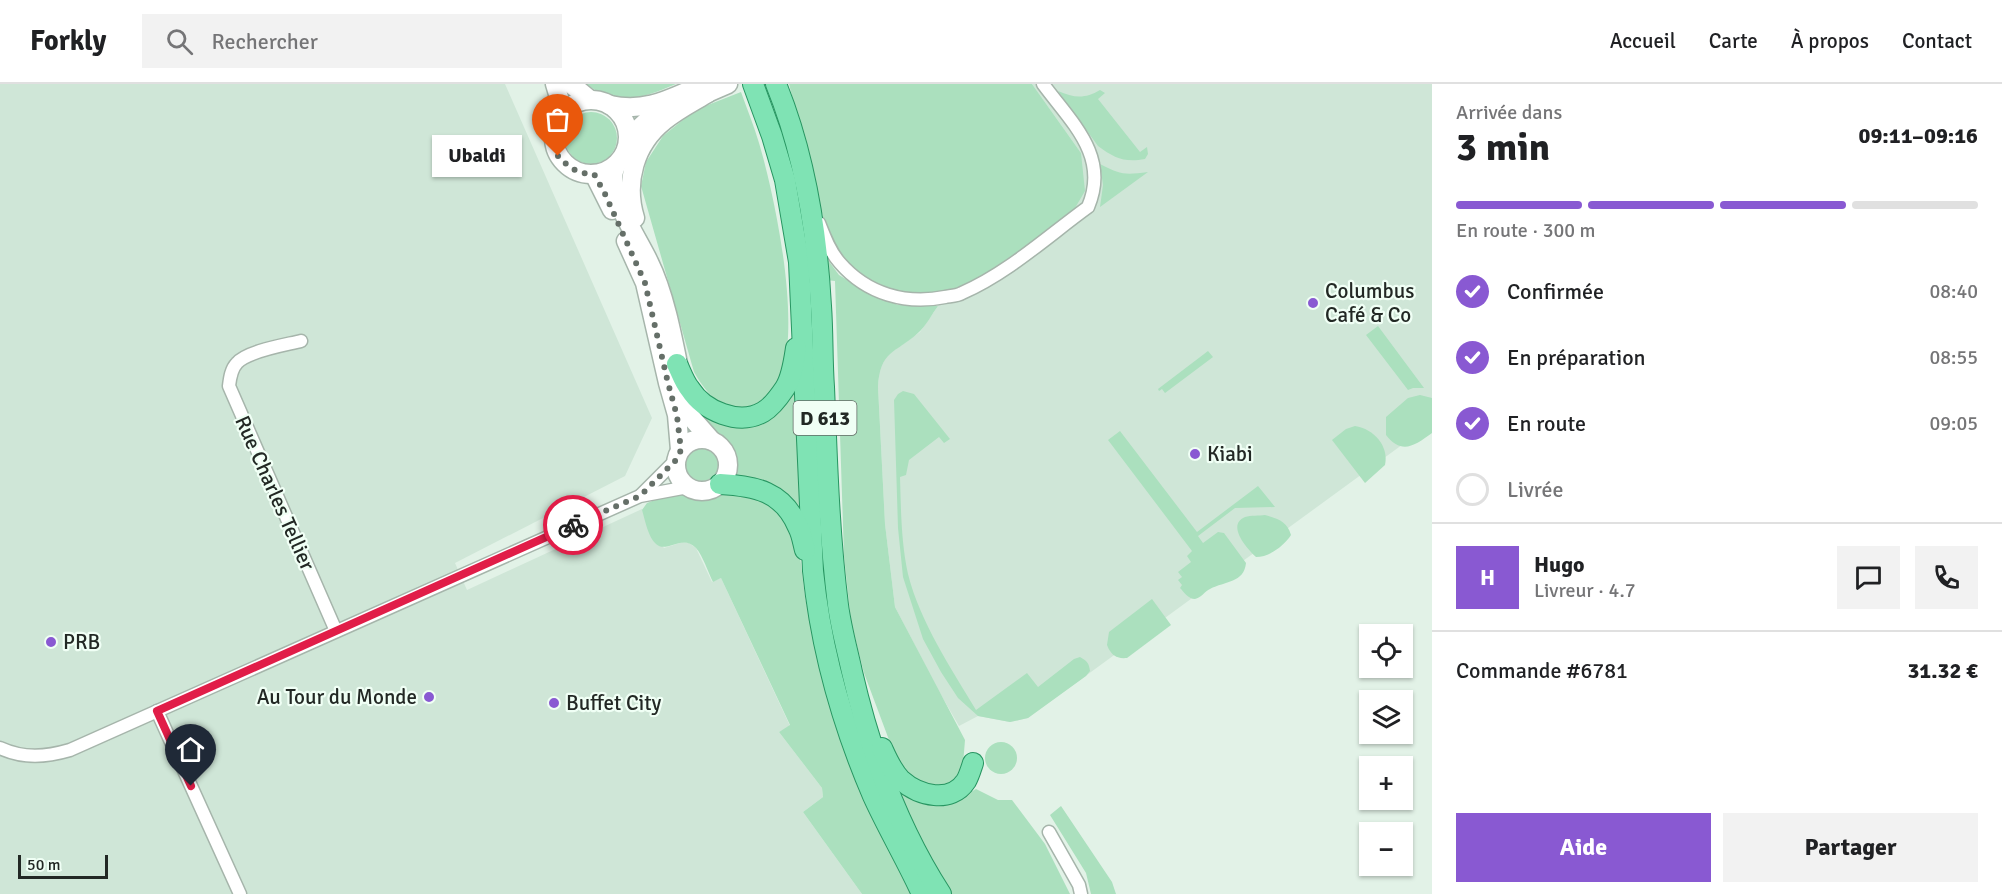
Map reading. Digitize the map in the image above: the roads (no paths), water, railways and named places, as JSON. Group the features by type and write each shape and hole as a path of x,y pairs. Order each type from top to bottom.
{"main road":[{"name":"D 613","path":"753,84 772,136 784,180 799,262 813,571 817,613 824,649 846,725 873,795 922,894"},
{"name":"D 613","path":"776,84 805,180 815,248 821,305 828,490 838,605 848,655 863,721 879,768 901,821 941,894"},
{"path":"677,364 685,382 695,396 719,413 745,417 762,413 772,405 786,387 796,348 802,301"},
{"path":"720,484 758,488 781,503 791,513 799,529 813,571"},
{"path":"848,655 866,709 889,764 901,779 922,793 941,796 952,793 966,781 973,763"}],"street":[{"path":"555,84 564,111"},
{"path":"571,84 589,99"},
{"path":"610,105 646,107 705,87 728,84"},
{"path":"805,180 828,244 840,263 859,281 885,294 903,299 927,301 960,294 1007,267 1088,207 1094,192 1096,175 1087,143 1043,84"},
{"path":"594,174 645,283 677,416 678,476 694,490 707,490 720,484 727,473 728,460 722,448 711,440 690,416 671,333 634,213 630,192 636,158 651,133 705,87"},
{"path":"627,145 625,122 616,109 600,100 579,101 564,111 557,120 554,144 558,156 575,171 594,174 606,171 616,164 623,155 633,134 647,119 705,87"},
{"path":"616,164 613,178 616,192 650,263"},
{"name":"Rue Charles Tellier","path":"301,341 245,357 236,363 231,373 230,386 233,398 336,631"},
{"path":"640,496 685,445 698,439 711,440"},
{"path":"0,748 33,757 70,750 640,496 688,487"},
{"path":"157,711 240,894"},
{"path":"1049,832 1079,885 1081,894"}],"place":[{"name":"Ubaldi","path":"558,156"},
{"name":"Columbus Café & Co","path":"1313,303"},
{"name":"Kiabi","path":"1195,454"},
{"name":"PRB","path":"51,642"},
{"name":"Au Tour du Monde","path":"429,697"},
{"name":"Buffet City","path":"554,703"}]}
